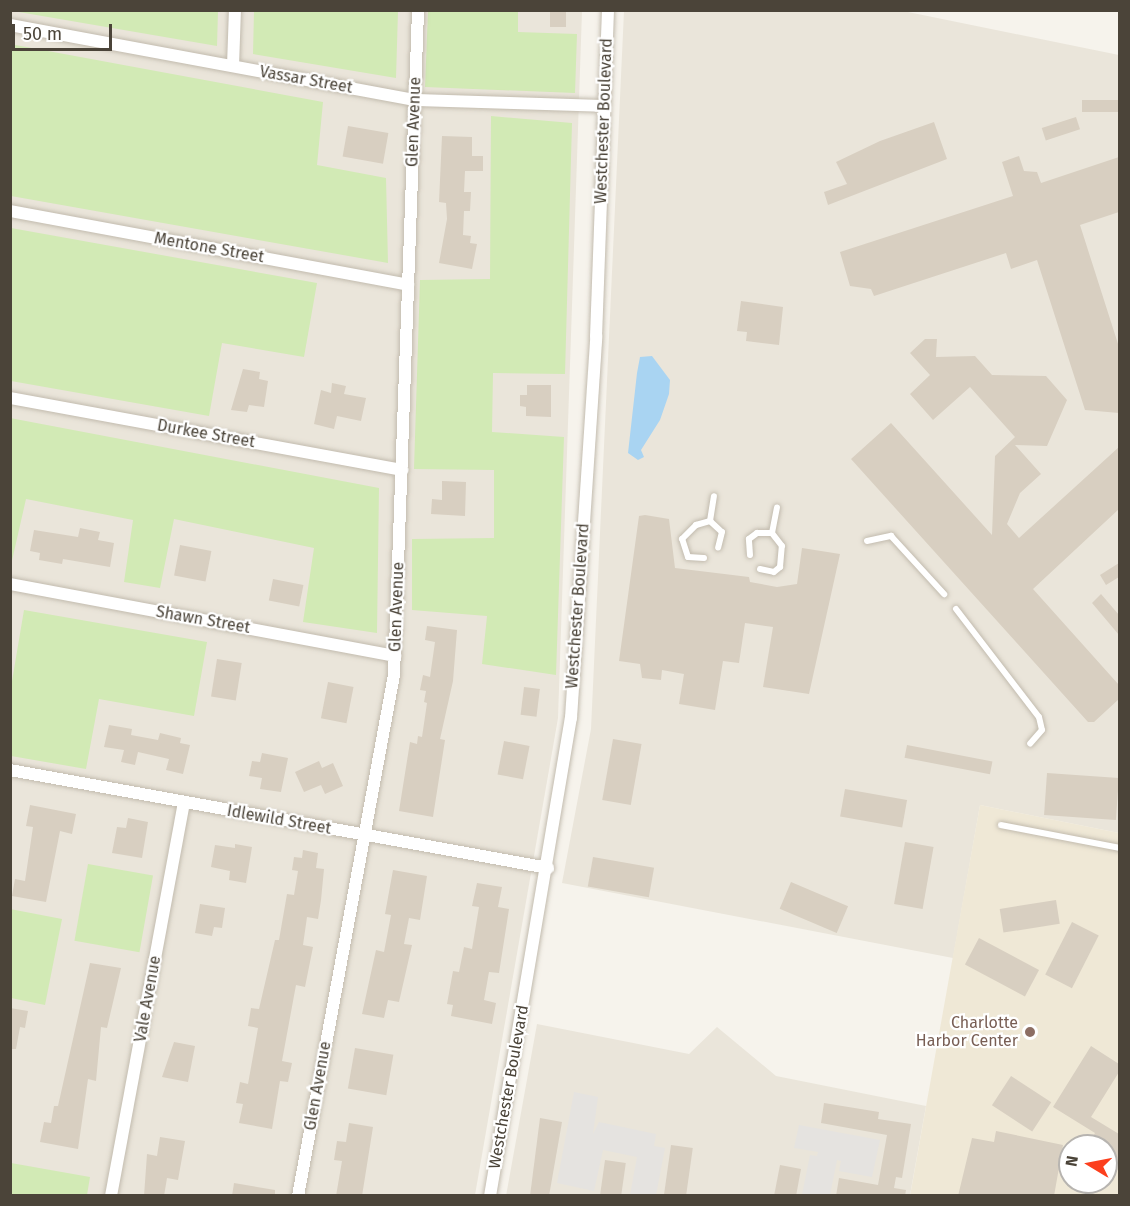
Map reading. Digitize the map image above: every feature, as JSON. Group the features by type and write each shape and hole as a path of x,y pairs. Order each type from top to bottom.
{"street":[{"path":"233,66 235,10"},
{"name":"Glen Avenue","path":"298,1196 395,656 418,10"},
{"name":"Westchester Boulevard","path":"490,1196 548,868 571,718 596,337 608,10"},
{"name":"Vassar Street","path":"10,25 415,100 604,106"},
{"name":"Mentone Street","path":"10,211 408,285"},
{"name":"Durkee Street","path":"10,398 402,470"},
{"name":"Shawn Street","path":"10,584 395,656"},
{"name":"Idlewild Street","path":"10,770 548,868"},
{"name":"Vale Avenue","path":"111,1196 184,802"}],"lane":[{"path":"710,522 714,496"},
{"path":"760,569 774,572 780,567 782,546 772,533 777,507"},
{"path":"710,522 722,532 718,548"},
{"path":"704,558 688,557 682,539 696,525 710,522"},
{"path":"750,555 749,539 757,533 772,533"},
{"path":"867,541 891,536 944,594"},
{"path":"956,609 1039,717 1042,730 1030,744"},
{"path":"1001,825 1072,841 1119,848"}],"shaded area":[{"path":"10,11 582,11 558,718 475,1195 11,1195"},
{"path":"624,11 903,11 1119,55 1119,833 980,805 953,958 562,883 591,729"},
{"name":"Charlotte Harbor Center","path":"980,805 1119,833 1119,1195 910,1196"},
{"path":"537,1024 689,1054 717,1027 776,1076 926,1106 910,1195 506,1196"},
{"path":"574,1092 598,1097 593,1134 599,1122 656,1134 654,1146 665,1148 656,1195 630,1195 637,1157 603,1150 594,1191 557,1183"},
{"path":"799,1125 880,1140 872,1177 839,1171 841,1161 837,1160 830,1195 802,1195 810,1155 817,1156 818,1152 794,1148"}],"green space":[{"path":"13,11 218,11 217,46"},
{"path":"254,11 398,11 396,78 253,54"},
{"path":"428,11 518,11 518,32 577,34 575,93 425,87"},
{"path":"10,44 323,102 317,165 386,178 388,263 11,196"},
{"path":"491,116 572,123 565,374 493,373 492,432 564,437 556,675 482,664 487,616 412,610 412,539 494,538 494,470 414,469 420,280 490,279"},
{"path":"11,228 317,283 304,357 222,343 209,416 11,381"},
{"path":"10,418 379,488 377,633 303,622 314,548 174,519 160,588 124,582 133,520 26,499 11,565"},
{"path":"24,610 207,642 194,716 99,699 86,769 11,756 11,687"},
{"path":"88,864 153,875 139,952 74,941"},
{"path":"10,909 62,919 45,1005 11,998"},
{"path":"11,1163 90,1177 87,1195 11,1195"}],"water":[{"path":"652,356 670,380 669,394 660,420 641,450 644,457 638,460 628,453 637,373 640,357"}],"building":[{"path":"550,10 566,10 566,27 550,27"},
{"path":"1082,100 1119,100 1119,112 1082,112"},
{"path":"1076,117 1080,129 1046,140 1042,128"},
{"path":"934,122 947,159 828,205 824,192 847,184 836,162 880,141"},
{"path":"348,126 388,133 383,164 343,157"},
{"path":"442,136 472,137 472,156 483,156 483,171 465,171 464,192 471,192 470,211 464,211 463,235 471,236 470,243 477,244 472,269 439,263 447,219 446,203 439,202"},
{"path":"1019,156 1024,171 1037,172 1041,183 1119,157 1119,212 1080,225 1119,347 1119,413 1085,410 1037,260 1011,269 1006,253 874,296 871,289 850,286 840,252 1013,196 1002,162"},
{"path":"741,301 783,307 779,345 746,341 747,332 737,331"},
{"path":"925,339 937,339 936,357 975,356 992,375 1046,376 1067,400 1047,446 1015,445 1041,474 1020,493 1007,524 1019,538 1119,447 1119,509 1033,589 1119,685 1119,699 1094,722 1088,722 851,459 891,423 992,535 995,456 1015,437 970,387 933,420 910,394 930,375 910,353"},
{"path":"243,369 260,372 259,379 268,381 264,407 249,405 247,412 231,410"},
{"path":"332,383 346,386 344,394 366,398 361,421 337,416 334,429 314,424 321,390 331,393"},
{"path":"527,385 551,385 551,417 526,416 526,407 520,406 520,395 527,395"},
{"path":"442,481 466,482 465,516 431,514 432,499 442,500"},
{"path":"639,516 669,519 675,568 749,577 750,582 777,587 797,584 802,548 840,554 809,694 763,687 773,627 745,623 739,663 723,661 715,710 679,704 684,674 662,670 661,680 642,678 640,664 619,661"},
{"path":"80,528 100,532 98,540 114,543 110,567 63,559 62,564 39,560 40,553 30,551 34,530 78,537"},
{"path":"180,545 211,551 205,582 174,575"},
{"path":"1119,563 1119,577 1106,585 1100,575"},
{"path":"273,579 303,585 299,607 269,601"},
{"path":"1101,594 1119,615 1119,635 1092,603"},
{"path":"427,626 457,630 453,681 440,739 445,740 433,817 399,811 410,742 417,744 418,736 422,737 427,703 424,702 426,691 420,690 423,675 430,677 435,642 425,640"},
{"path":"217,659 242,663 236,700 211,697"},
{"path":"328,682 354,687 346,723 321,718"},
{"path":"524,687 540,689 536,717 521,715"},
{"path":"109,725 132,729 131,735 158,740 160,733 181,738 180,743 190,745 183,774 166,770 169,759 138,752 135,765 121,762 124,750 104,747"},
{"path":"613,739 642,744 631,805 602,800"},
{"path":"504,741 530,746 523,779 498,774"},
{"path":"907,745 992,762 990,774 905,758"},
{"path":"262,753 288,758 281,792 260,789 262,778 249,776 252,761 260,762"},
{"path":"319,761 322,768 333,763 343,786 325,794 321,785 304,792 295,772"},
{"path":"1047,773 1119,778 1116,820 1044,815"},
{"path":"845,789 907,800 902,828 840,817"},
{"path":"30,805 76,814 72,834 60,831 46,902 12,896 15,879 25,881 33,827 26,826"},
{"path":"128,818 148,822 142,858 112,853 117,827 126,828"},
{"path":"905,842 934,847 923,909 894,904"},
{"path":"235,844 252,847 246,883 229,880 230,871 211,867 215,845 235,848"},
{"path":"303,850 318,853 316,868 324,869 321,900 318,919 307,917 303,945 313,947 305,987 296,985 282,1061 292,1063 288,1082 280,1081 272,1129 239,1123 243,1104 236,1103 240,1082 248,1084 258,1028 248,1026 251,1008 259,1009 275,940 279,940 287,894 294,895 298,871 292,870 294,857 302,858"},
{"path":"593,857 654,868 649,897 588,887"},
{"path":"393,870 427,876 420,920 409,918 404,944 412,945 399,1002 388,1000 384,1018 362,1014 376,950 384,952 391,915 385,914"},
{"path":"791,882 848,906 837,933 780,909"},
{"path":"477,883 502,887 498,907 509,909 499,973 489,972 484,1000 496,1003 492,1024 451,1016 453,1005 447,1004 453,971 459,972 464,947 472,949 479,907 472,906"},
{"path":"1056,900 1060,924 1003,933 1000,909"},
{"path":"200,904 225,908 222,928 214,927 212,936 195,933"},
{"path":"1072,922 1099,936 1072,988 1045,975"},
{"path":"979,938 1039,970 1025,996 965,964"},
{"path":"90,963 121,968 107,1028 101,1027 96,1081 88,1079 78,1149 40,1142 44,1122 51,1123 54,1106 58,1106"},
{"path":"10,1008 28,1011 25,1028 20,1027 16,1049 10,1049"},
{"path":"174,1042 195,1046 188,1082 162,1077"},
{"path":"1091,1046 1119,1064 1119,1072 1091,1117 1119,1134 1118,1162 1118,1134 1094,1134 1053,1107"},
{"path":"355,1048 393,1055 386,1095 348,1088"},
{"path":"1011,1076 1051,1102 1032,1131 992,1105"},
{"path":"824,1103 879,1112 878,1119 911,1124 902,1178 896,1177 894,1188 906,1190 905,1196 836,1196 839,1178 878,1185 887,1135 821,1123"},
{"path":"540,1118 562,1122 549,1196 530,1196"},
{"path":"349,1123 373,1127 362,1196 336,1196 342,1161 334,1160 337,1141 346,1142"},
{"path":"996,1131 1058,1144 1058,1173 1054,1196 958,1196 972,1138 994,1142"},
{"path":"160,1137 185,1141 178,1180 167,1178 164,1196 144,1196 147,1154 157,1156"},
{"path":"671,1145 693,1148 686,1196 664,1196"},
{"path":"605,1160 626,1163 621,1196 600,1196"},
{"path":"780,1165 801,1169 796,1196 774,1196"},
{"path":"234,1183 275,1190 275,1196 232,1196"}],"place":[{"name":"Charlotte Harbor Center","path":"1030,1032"}]}
